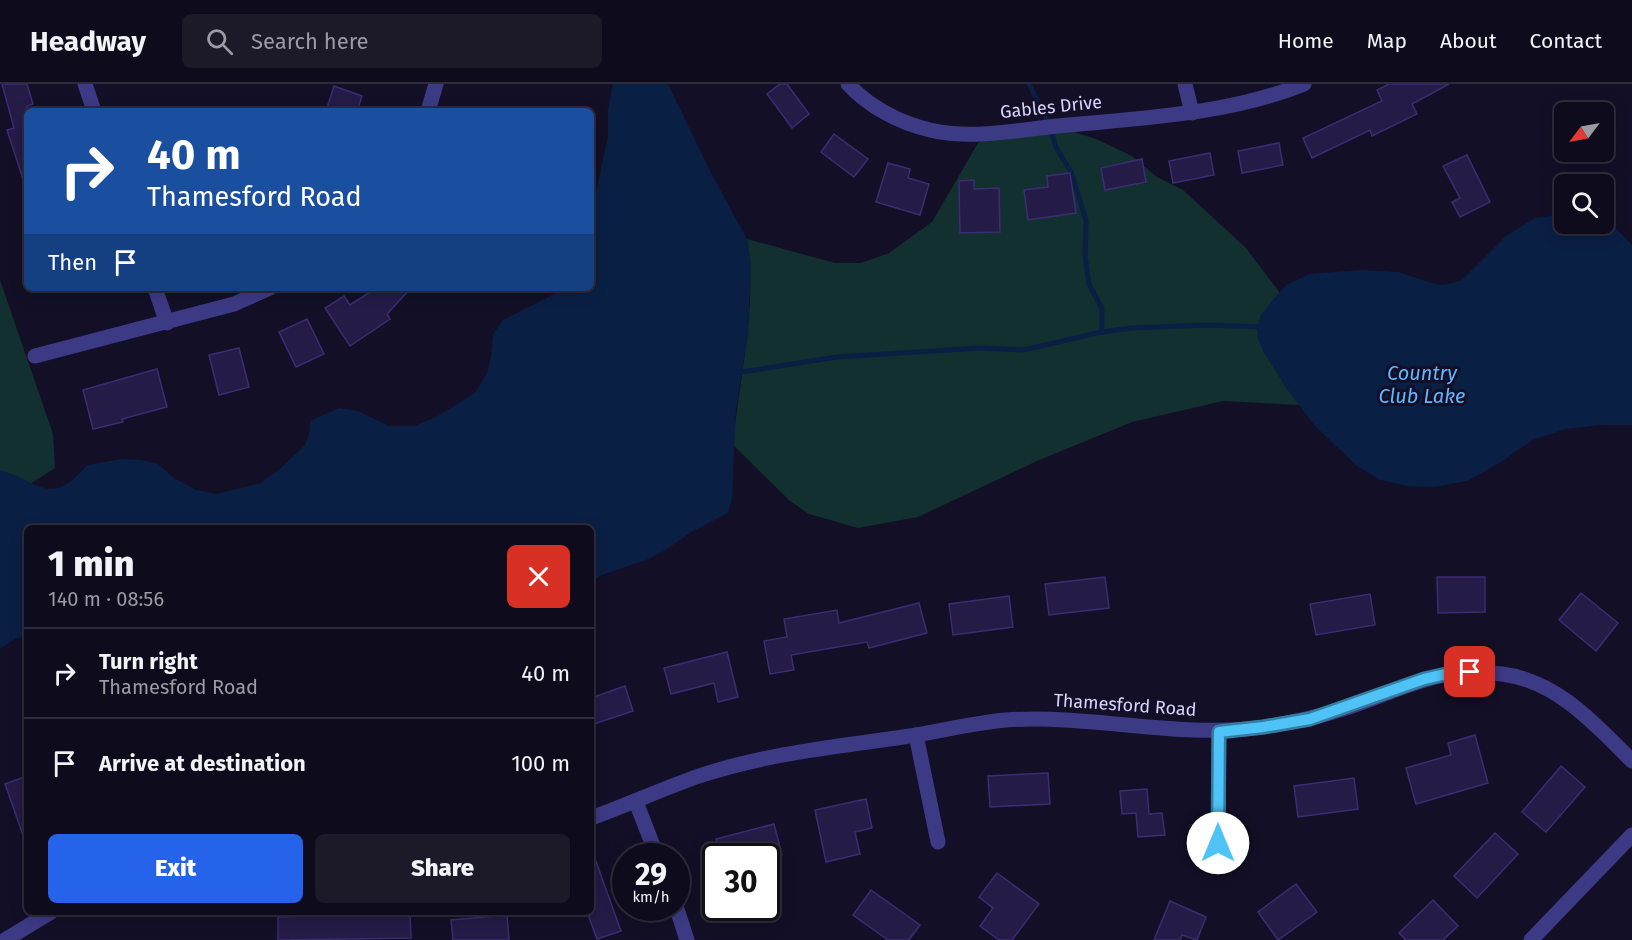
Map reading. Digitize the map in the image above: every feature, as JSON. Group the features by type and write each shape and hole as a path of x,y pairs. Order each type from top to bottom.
{"street":[{"path":"85,84 93,108"},
{"path":"429,108 436,84"},
{"name":"Gables Drive","path":"848,84 868,102 888,114 931,131 954,134 976,134 1192,112 1247,102 1304,84"},
{"path":"1185,84 1192,112"},
{"path":"156,291 167,323"},
{"path":"35,356 234,304 263,291"},
{"name":"Thamesford Road","path":"594,817 698,777 765,758 1004,720 1090,720 1219,732 1263,727 1310,719 1424,679 1470,672 1504,674 1528,680 1569,702 1587,716 1632,761"},
{"path":"1218,843 1219,732"},
{"path":"916,735 938,842"},
{"path":"636,802 652,843"},
{"path":"1531,940 1632,834"},
{"path":"5,940 46,915"},
{"path":"681,921 687,940"}],"green space":[{"path":"1049,124 1096,139 1132,156 1157,177 1183,190 1246,248 1280,293 1261,315 1263,351 1299,405 1223,401 1132,422 1037,461 918,517 858,528 809,514 790,501 733,445 749,317 750,265 747,239 835,263 861,263 889,253 932,222 978,143 1000,125"},
{"path":"0,280 53,434 55,468 0,503"}],"water":[{"path":"613,84 668,84 710,171 747,239 751,263 748,334 736,409 732,499 728,513 646,560 594,579 594,525 24,525 24,637 15,639 0,649 0,470 35,485 54,489 74,478 87,465 122,459 141,460 158,464 174,478 196,490 217,494 261,483 305,445 310,430 310,421 339,408 358,411 389,426 414,426 436,417 475,393 487,373 493,334 503,320 557,291 594,291 594,201 608,136 608,110"},
{"name":"Country Club Lake","path":"1554,215 1554,234 1614,234 1614,226 1632,245 1632,425 1602,425 1566,429 1533,440 1501,462 1467,481 1435,487 1407,486 1381,480 1357,466 1315,426 1287,389 1263,351 1257,336 1261,315 1286,285 1310,274 1360,270 1398,272 1439,285 1462,280 1506,236 1535,218"}],"building":[{"path":"2,84 27,84 33,104 24,108 24,182 7,130 14,128"},
{"path":"780,84 787,84 809,114 792,128 767,94"},
{"path":"1389,84 1449,84 1412,104 1417,114 1372,136 1370,130 1312,158 1303,138 1382,101 1377,90"},
{"path":"334,86 362,96 358,108 327,108"},
{"path":"834,134 868,159 854,177 821,152"},
{"path":"1279,143 1283,165 1242,173 1238,151"},
{"path":"1210,153 1214,175 1173,183 1169,161"},
{"path":"1467,155 1490,202 1460,217 1452,202 1460,198 1443,166"},
{"path":"1142,159 1146,182 1105,190 1101,168"},
{"path":"888,163 910,169 908,178 929,184 920,215 876,202"},
{"path":"1070,173 1076,213 1028,220 1024,190 1048,187 1047,176"},
{"path":"974,180 974,189 999,188 1000,232 960,233 959,181"},
{"path":"371,291 408,291 387,314 390,319 350,346 325,308 344,296 350,305"},
{"path":"307,319 324,354 296,367 279,332"},
{"path":"239,348 249,387 219,395 209,355"},
{"path":"157,369 167,407 122,419 123,422 93,429 83,390"},
{"path":"1105,577 1109,608 1049,615 1045,584"},
{"path":"1437,577 1485,577 1485,612 1438,613"},
{"path":"1581,593 1618,623 1596,651 1559,620"},
{"path":"1370,594 1375,625 1316,635 1310,604"},
{"path":"1009,596 1013,627 953,635 949,604"},
{"path":"919,603 927,633 869,648 867,642 791,655 794,670 770,674 764,641 787,637 784,619 837,610 839,623"},
{"path":"727,652 738,697 718,702 714,683 671,694 664,668"},
{"path":"625,686 633,711 594,724 594,697"},
{"path":"1475,735 1488,783 1416,804 1406,768 1451,755 1448,743"},
{"path":"1561,766 1585,787 1546,832 1522,812"},
{"path":"1048,773 1050,804 990,807 988,776"},
{"path":"24,777 24,838 5,784"},
{"path":"1354,778 1358,809 1298,817 1294,786"},
{"path":"1147,789 1149,814 1162,813 1165,835 1138,837 1136,813 1122,814 1120,791"},
{"path":"866,799 872,828 855,832 860,854 826,862 815,810"},
{"path":"774,824 779,843 717,843 716,839"},
{"path":"1495,833 1518,854 1477,898 1454,876"},
{"path":"594,856 612,906 612,921 617,921 621,931 597,939 588,915 594,915"},
{"path":"997,873 1039,904 1012,940 999,940 980,926 993,908 979,897"},
{"path":"1296,884 1317,912 1278,940 1258,912"},
{"path":"871,890 920,925 909,940 888,940 853,915"},
{"path":"1433,900 1458,926 1443,940 1406,940 1399,933"},
{"path":"1170,901 1206,917 1197,940 1182,935 1180,940 1154,940"},
{"path":"410,915 411,938 278,940 278,917"},
{"path":"507,915 509,940 453,940 451,920"}],"waterway":[{"path":"1029,84 1049,124 1056,147 1071,172 1086,220 1085,257 1089,284 1102,309 1102,332"},
{"path":"735,372 837,357 980,348 1023,350 1102,332 1132,328 1208,325 1262,327"}],"route":[{"path":"1218,843 1219,732 1310,719 1424,679 1470,672"}]}
